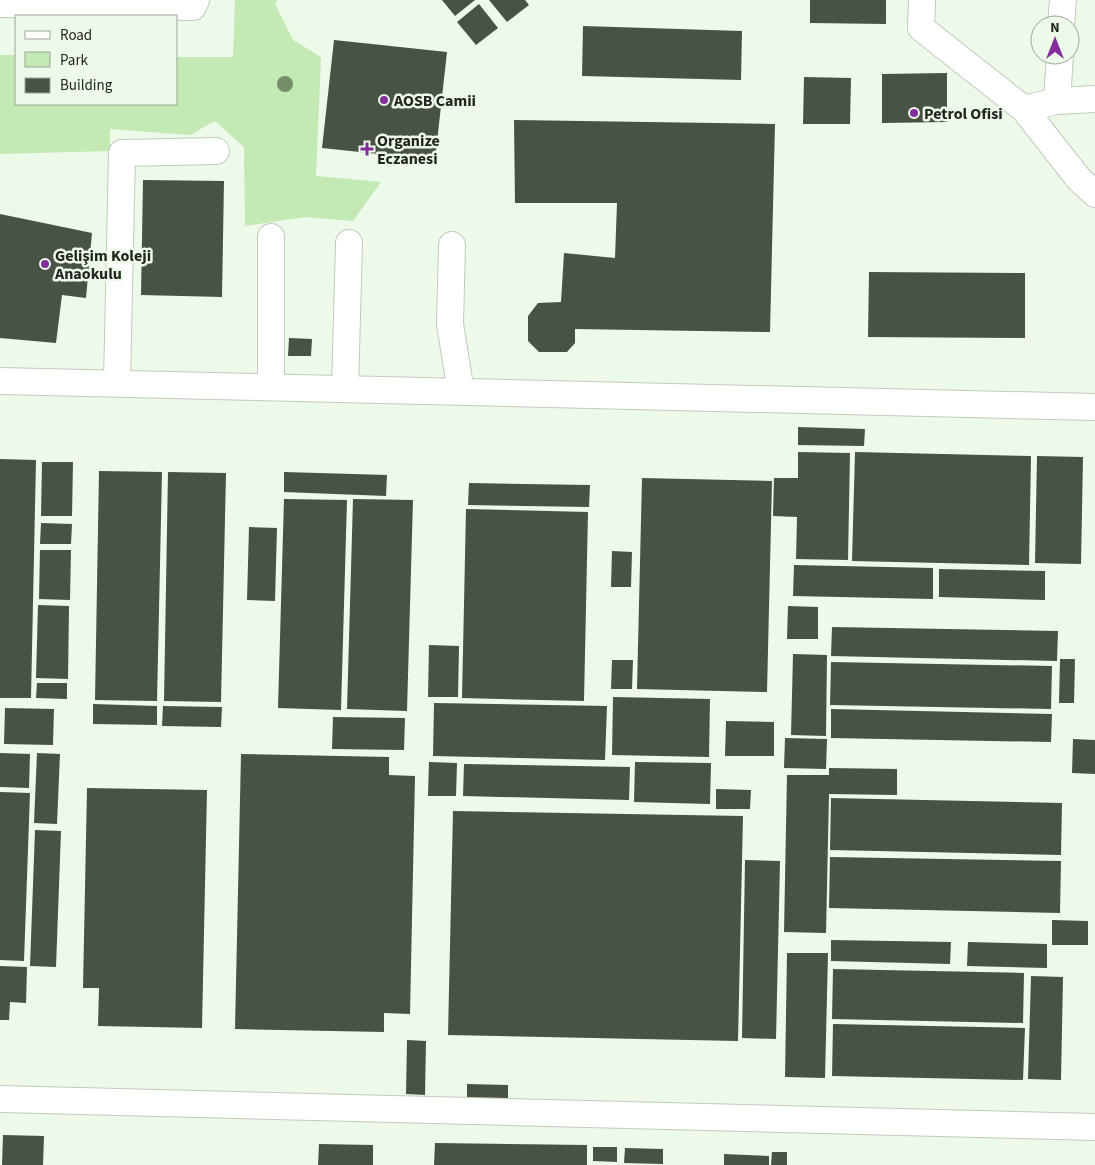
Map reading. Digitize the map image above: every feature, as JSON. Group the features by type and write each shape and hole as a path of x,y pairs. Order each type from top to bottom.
{"street":[{"path":"0,4 193,7 196,0"},
{"path":"922,0 921,28 1024,109 1078,178 1095,194"},
{"path":"1062,15 1063,0"},
{"path":"1058,101 1060,65"},
{"path":"1024,109 1058,101 1095,99"},
{"path":"117,383 122,153 216,151"},
{"path":"271,237 271,387"},
{"path":"346,389 349,243"},
{"path":"452,245 450,324 461,392"},
{"path":"0,380 1095,407"},
{"path":"0,1099 1095,1127"}],"green space":[{"path":"235,0 278,0 275,4 293,40 321,57 316,176 381,182 353,221 305,217 245,226 244,147 215,121 190,135 110,129 110,151 0,154 0,55 15,55 15,105 178,105 178,57 233,57"}],"building":[{"path":"442,0 475,0 455,16"},
{"path":"489,0 525,0 529,5 507,22"},
{"path":"810,0 886,0 886,24 810,23"},
{"path":"479,4 498,28 476,45 457,22"},
{"path":"583,26 742,31 741,80 582,76"},
{"name":"AOSB Camii","path":"334,40 447,52 435,160 322,148"},
{"path":"947,73 947,122 882,123 882,74"},
{"path":"804,77 851,78 850,124 803,124"},
{"path":"514,120 775,124 770,332 575,329 575,343 567,352 539,352 528,341 528,316 538,303 561,302 564,253 615,258 617,203 515,203"},
{"path":"143,180 224,181 222,297 141,295"},
{"name":"Gelişim Koleji Anaokulu","path":"0,214 92,233 86,298 62,295 56,343 0,338"},
{"path":"869,272 1025,273 1025,338 868,337"},
{"path":"289,338 312,339 311,356 288,356"},
{"path":"798,427 865,429 864,446 798,445"},
{"path":"798,452 850,453 848,560 796,559 797,517 773,516 774,478 798,478"},
{"path":"855,452 1031,456 1029,565 852,561"},
{"path":"1037,456 1083,457 1081,564 1035,563"},
{"path":"0,459 36,460 31,698 0,698"},
{"path":"42,462 73,462 72,516 41,516"},
{"path":"99,471 162,472 157,701 95,700"},
{"path":"168,472 226,473 221,702 164,701"},
{"path":"284,472 387,475 386,496 284,492"},
{"path":"642,478 772,481 767,692 637,689"},
{"path":"469,483 590,485 589,507 468,505"},
{"path":"284,499 347,500 341,710 278,708"},
{"path":"353,499 413,500 407,711 347,709"},
{"path":"466,509 588,512 584,701 462,698"},
{"path":"41,523 72,524 71,544 40,544"},
{"path":"249,527 277,528 275,601 247,600"},
{"path":"40,550 71,550 70,600 39,599"},
{"path":"612,551 632,552 631,587 611,587"},
{"path":"794,565 933,568 933,599 793,596"},
{"path":"939,569 1045,571 1045,600 939,597"},
{"path":"38,605 69,606 68,679 36,678"},
{"path":"788,606 818,607 818,639 787,639"},
{"path":"832,627 1058,631 1057,661 831,656"},
{"path":"429,645 459,646 458,697 428,697"},
{"path":"793,654 827,655 826,736 791,735"},
{"path":"1060,659 1075,659 1074,703 1059,703"},
{"path":"612,660 633,660 632,689 611,689"},
{"path":"831,662 1052,666 1051,709 830,705"},
{"path":"37,683 67,683 67,699 36,698"},
{"path":"613,697 710,699 709,757 612,755"},
{"path":"434,703 607,706 605,760 433,756"},
{"path":"93,704 157,706 157,725 93,724"},
{"path":"163,706 222,707 221,727 162,726"},
{"path":"5,708 54,709 53,745 4,744"},
{"path":"831,709 1052,714 1051,742 831,738"},
{"path":"333,717 405,718 404,750 332,749"},
{"path":"726,721 774,722 774,756 725,756"},
{"path":"785,738 827,739 826,769 784,768"},
{"path":"1073,739 1095,740 1095,774 1072,773"},
{"path":"0,753 30,754 29,788 0,787"},
{"path":"37,753 60,754 57,824 34,823"},
{"path":"241,754 389,757 389,775 415,776 410,1014 384,1013 384,1032 235,1029"},
{"path":"429,762 457,763 456,796 428,796"},
{"path":"635,762 711,763 710,804 634,802"},
{"path":"464,764 630,767 629,800 463,796"},
{"path":"829,768 897,769 897,795 829,794 826,933 784,932 787,775 829,775"},
{"path":"87,788 207,790 202,1028 98,1026 99,988 83,988"},
{"path":"716,789 751,790 750,809 716,809"},
{"path":"0,792 30,793 24,961 0,960"},
{"path":"831,798 1062,803 1061,855 830,850"},
{"path":"453,811 743,816 738,1041 448,1035"},
{"path":"35,830 61,831 56,967 30,966"},
{"path":"830,857 1061,861 1060,913 829,908"},
{"path":"745,860 780,861 776,1039 742,1038"},
{"path":"1052,920 1088,921 1088,945 1052,945"},
{"path":"831,940 951,942 950,964 831,961"},
{"path":"968,942 1047,944 1047,968 967,966"},
{"path":"787,953 828,953 825,1078 785,1077"},
{"path":"0,966 27,967 26,1003 10,1002 9,1020 0,1020"},
{"path":"833,969 1024,973 1023,1023 832,1019"},
{"path":"1031,976 1063,977 1061,1080 1028,1079"},
{"path":"833,1024 1025,1028 1023,1080 832,1076"},
{"path":"407,1040 426,1041 425,1095 406,1094"},
{"path":"467,1084 508,1085 508,1104 467,1103"},
{"path":"3,1135 44,1136 43,1165 2,1165"},
{"path":"435,1143 587,1145 587,1165 434,1165"},
{"path":"319,1144 373,1145 373,1165 318,1165"},
{"path":"593,1147 617,1147 617,1162 593,1161"},
{"path":"625,1148 663,1149 663,1164 624,1163"},
{"path":"772,1152 787,1152 787,1165 771,1165"},
{"path":"724,1154 769,1156 769,1165 724,1165"}],"place":[{"name":"AOSB Camii","path":"384,100"},
{"name":"Petrol Ofisi","path":"914,113"},
{"name":"Organize Eczanesi","path":"367,149"},
{"name":"Gelişim Koleji Anaokulu","path":"45,264"}]}
